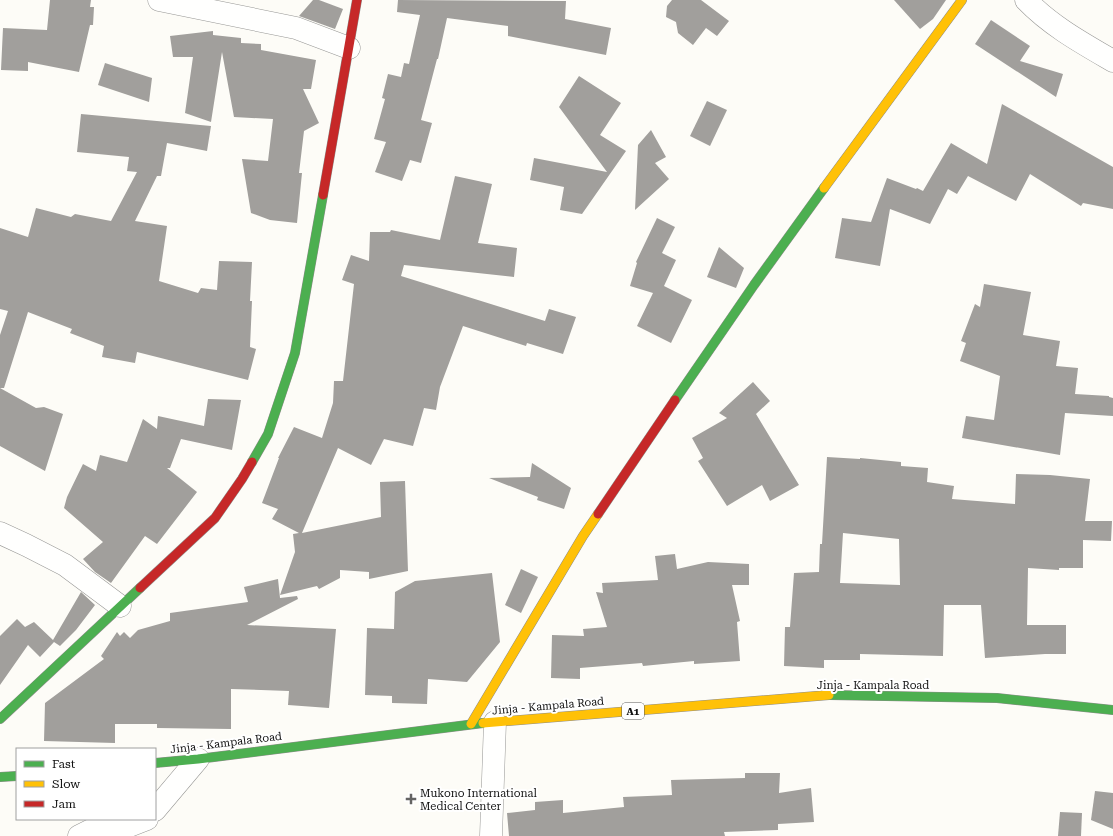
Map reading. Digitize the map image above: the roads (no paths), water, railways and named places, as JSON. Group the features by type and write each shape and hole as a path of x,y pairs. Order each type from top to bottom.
{"main road":[{"path":"0,719 215,518 242,479 268,434 294,353 357,0"},
{"path":"471,724 583,536 652,434 754,285 962,0"},
{"name":"Jinja - Kampala Road","path":"156,763 198,759 471,724 833,695 997,698 1113,710"},
{"path":"0,777 16,776"}],"street":[{"path":"159,0 296,28 349,48"},
{"path":"1026,0 1040,15 1078,41 1113,61"},
{"path":"0,533 65,565 120,606"},
{"path":"491,836 495,722"},
{"path":"156,809 198,759"},
{"path":"79,836 91,830 124,828 144,820"}],"place":[{"name":"Mukono International Medical Center","path":"411,799"}]}
